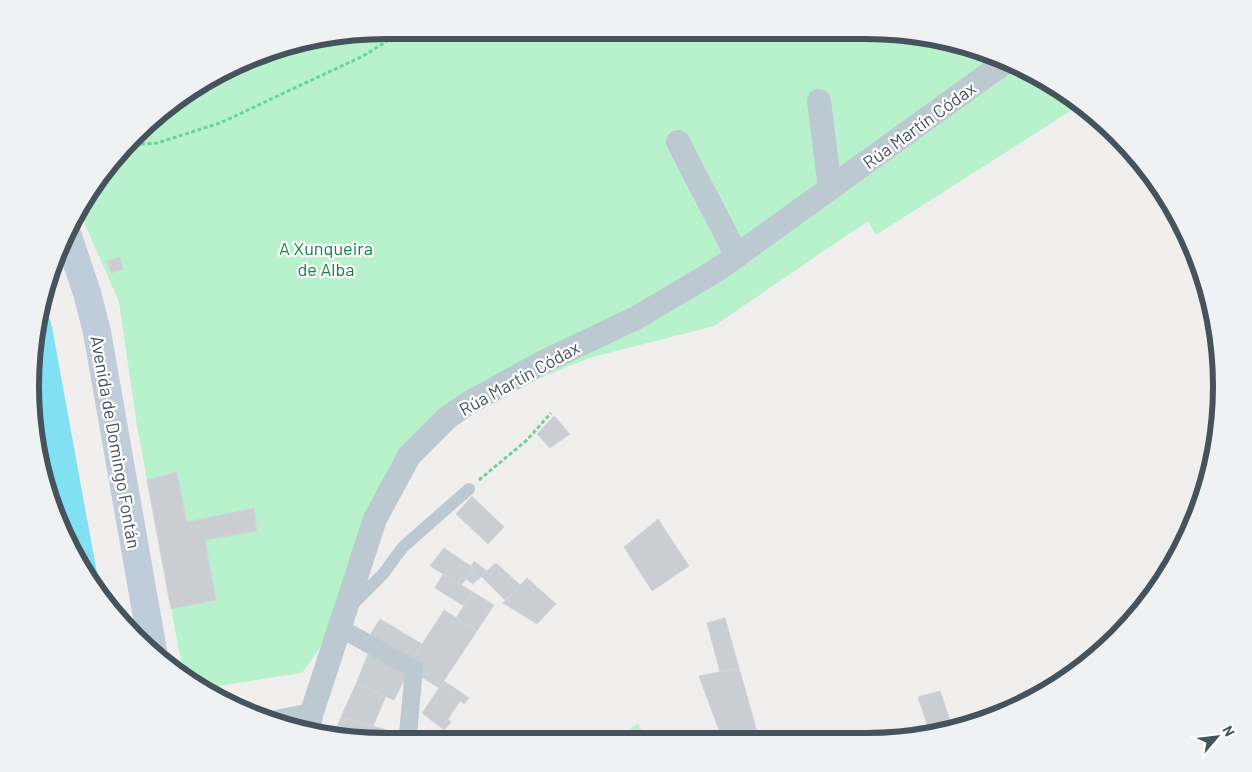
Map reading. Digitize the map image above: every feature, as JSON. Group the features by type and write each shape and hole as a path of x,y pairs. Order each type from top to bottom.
{"main road":[{"name":"Avenida de Domingo Fontán","path":"70,242 87,293 96,332 151,642"}],"street":[{"name":"Rúa Martín Códax","path":"310,723 375,519 409,456 447,418 466,404 545,361 636,318 717,270 1000,66"},
{"path":"819,101 830,189"},
{"path":"678,142 737,256"},
{"path":"341,621 414,669 408,733"}],"lane":[{"name":"Rúa Martín Códax","path":"341,621 403,547 469,489"}],"path":[{"path":"136,144 157,143 220,123 363,56 390,39"},
{"path":"469,489 527,440 551,413"}],"green space":[{"name":"A Xunqueira de Alba","path":"363,39 889,39 934,45 978,57 1040,85 1074,108 876,235 868,221 714,326 589,358 514,389 463,419 416,465 393,504 343,615 302,673 212,687 182,666 137,426 119,302 82,218 97,193 140,140 193,97 212,85 253,65 318,45"},
{"path":"638,724 643,733 623,733"}],"water":[{"path":"47,310 52,327 98,581 85,560 65,519 45,454 39,409 39,363"}],"building":[{"path":"120,257 123,270 111,273 107,261"},
{"path":"554,416 570,434 550,448 537,434"},
{"path":"177,472 187,522 254,508 257,531 205,540 216,600 171,609 147,480"},
{"path":"472,496 504,527 488,544 456,514"},
{"path":"658,519 689,566 652,591 624,547"},
{"path":"444,548 475,569 461,585 430,566"},
{"path":"474,561 487,571 473,584 466,579 475,569 471,566"},
{"path":"496,563 520,585 505,600 481,576"},
{"path":"443,574 473,592 464,606 435,588"},
{"path":"527,578 556,604 537,624 503,603"},
{"path":"473,592 494,605 477,631 456,618"},
{"path":"444,610 477,631 439,688 417,674 423,666 412,660"},
{"path":"725,618 739,668 720,672 707,623"},
{"path":"380,619 422,644 412,660 370,635"},
{"path":"370,649 409,670 394,700 356,684"},
{"path":"739,668 758,733 720,733 699,676"},
{"path":"444,681 469,698 464,704 460,701 448,719 451,722 444,730 422,713"},
{"path":"356,684 386,696 373,726 341,717"},
{"path":"940,691 951,722 928,728 918,697"},
{"path":"341,717 387,730 386,733 363,733 336,729"}]}
